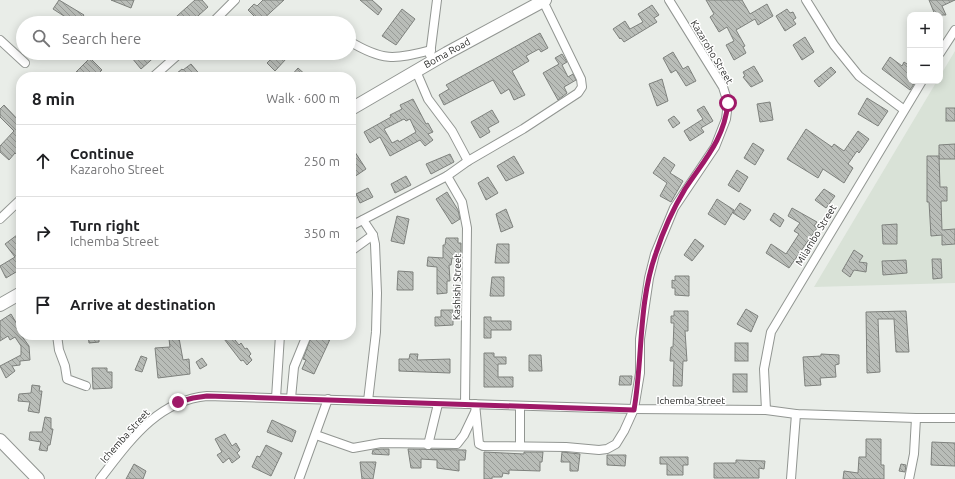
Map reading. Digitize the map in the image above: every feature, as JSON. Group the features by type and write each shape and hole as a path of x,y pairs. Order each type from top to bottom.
{"main road":[{"name":"Boma Road","path":"356,106 430,63 544,1"},
{"path":"0,305 16,296"},
{"path":"0,440 38,479"}],"street":[{"path":"219,16 235,0"},
{"path":"430,63 437,0"},
{"name":"Kazaroho Street","path":"476,408 479,444 483,446 607,449 616,444 634,410 640,373 640,339 649,278 655,254 674,208 715,146 726,119 728,103 723,87 669,0"},
{"path":"806,0 834,45 859,76 903,109"},
{"path":"356,224 447,176 468,161 546,115 578,94 582,87 581,79 544,1"},
{"path":"943,48 955,30"},
{"path":"0,40 16,55"},
{"path":"356,45 374,55 384,57 408,56 431,50"},
{"path":"21,60 24,63"},
{"path":"159,72 172,60"},
{"path":"416,71 428,99 452,131 468,161"},
{"name":"Milambo Street","path":"766,410 764,369 771,332 903,109 920,84"},
{"name":"Kashishi Street","path":"447,176 462,202 467,228 465,404"},
{"path":"0,219 16,204"},
{"path":"363,220 373,235 377,292 376,332 368,401"},
{"path":"356,247 373,235"},
{"path":"58,340 67,379 86,386"},
{"path":"276,398 280,340"},
{"path":"291,398 294,367 304,340"},
{"name":"Ichemba Street","path":"100,479 136,435 152,419 165,409 178,402 207,396 465,404 476,408 520,406 634,410 766,410 796,414 955,418"},
{"path":"299,479 328,400"},
{"path":"428,445 438,404"},
{"path":"520,406 520,446"},
{"path":"316,436 353,448 381,443 451,445 460,442 476,408"},
{"path":"791,479 796,414"},
{"path":"910,479 914,454 916,418"}],"shaded area":[{"path":"955,51 955,283 814,287 935,84 943,84 943,71"}],"building":[{"path":"59,0 84,15 64,16 53,9"},
{"path":"111,0 134,0 131,8"},
{"path":"195,0 202,0 208,7 198,16 177,16"},
{"path":"263,0 284,0 267,16 254,16 248,10 254,4 257,6"},
{"path":"360,0 372,0 382,9 378,15"},
{"path":"706,0 742,0 750,14 767,4 773,16 758,25 755,19 736,30 745,46 743,47 746,53 734,60 726,45 734,41 727,27 719,32 710,17 714,14"},
{"path":"929,0 955,0 942,6 946,15 943,15 943,12 934,12"},
{"path":"652,5 659,15 654,18 657,22 624,42 621,38 620,39 613,29 625,21 630,29 643,22 638,14"},
{"path":"402,9 415,19 396,45 382,36"},
{"path":"787,9 790,13 793,12 796,18 793,20 796,24 785,31 776,16"},
{"path":"540,33 548,48 541,52 539,49 526,56 529,61 512,71 525,95 514,100 509,89 501,94 493,80 444,105 439,95 449,89 446,85"},
{"path":"805,37 814,52 802,60 793,45"},
{"path":"673,52 683,69 688,66 696,81 686,86 676,70 671,73 663,58"},
{"path":"562,54 567,62 562,65 568,77 573,74 576,80 564,87 567,93 558,100 543,73 559,64 555,58"},
{"path":"890,57 902,66 904,62 907,64 907,84 914,84 910,90 882,69"},
{"path":"88,60 92,60 102,70 100,72 76,72"},
{"path":"134,60 151,60 141,69"},
{"path":"270,60 285,60 275,71 267,63"},
{"path":"191,64 198,72 178,72 182,69 183,70"},
{"path":"754,66 763,81 751,87 743,77 745,76 743,72"},
{"path":"831,67 836,72 819,87 814,81"},
{"path":"298,68 302,72 294,72"},
{"path":"662,79 668,101 657,106 649,84"},
{"path":"867,98 888,111 878,126 858,114"},
{"path":"413,99 426,124 428,123 433,132 428,134 433,140 425,146 420,140 390,156 380,137 370,143 364,132 402,109 400,105","holes":["404,119 406,121 410,119 416,132 399,142 398,140 392,143 384,129"]},
{"path":"770,102 773,120 760,122 757,104"},
{"path":"4,105 16,118 16,154 15,153 9,160 0,152 0,146 14,131 0,117 0,109"},
{"path":"704,106 713,121 701,128 704,132 690,141 684,131 703,119 697,110"},
{"path":"946,108 955,108 955,121 946,121"},
{"path":"492,110 499,122 488,128 490,132 480,138 471,122"},
{"path":"674,116 680,123 673,128 668,120"},
{"path":"806,129 832,147 834,144 844,151 858,131 869,139 859,153 857,151 848,164 853,168 844,183 823,169 818,178 787,159"},
{"path":"753,143 764,150 755,165 744,158"},
{"path":"955,144 955,159 939,159 939,145"},
{"path":"356,154 366,169 356,176"},
{"path":"450,154 454,162 431,174 426,164"},
{"path":"514,156 524,173 506,181 497,166"},
{"path":"927,156 939,156 940,187 947,187 947,201 941,201 942,230 955,229 955,244 942,245 942,235 931,236 929,202 927,202"},
{"path":"664,157 675,165 670,173 683,181 671,202 660,196 667,183 653,173"},
{"path":"737,170 748,177 739,192 728,185"},
{"path":"406,176 411,185 395,193 391,184"},
{"path":"488,177 498,193 486,200 478,183"},
{"path":"368,188 373,197 360,203 356,194"},
{"path":"824,189 835,196 826,208 815,200"},
{"path":"447,192 458,210 460,219 452,224 436,199"},
{"path":"717,199 734,210 725,225 708,214"},
{"path":"740,203 751,210 744,220 733,213"},
{"path":"792,208 817,222 814,226 817,228 789,268 766,253 771,244 786,254 799,234 794,231 800,223 788,216"},
{"path":"506,209 513,227 501,232 496,214"},
{"path":"774,213 784,220 780,227 770,220"},
{"path":"397,216 409,219 404,244 391,241"},
{"path":"897,224 897,244 883,244 882,225"},
{"path":"16,236 16,272 6,278 0,266 15,257 5,244"},
{"path":"446,238 458,238 458,243 461,243 461,258 452,258 451,265 449,265 450,281 447,281 447,293 437,294 437,267 427,266 428,257 443,258 443,245 445,245"},
{"path":"695,239 704,246 692,261 684,255"},
{"path":"497,244 509,244 509,263 495,263"},
{"path":"854,250 863,256 859,262 867,263 866,272 854,270 850,277 842,271"},
{"path":"932,259 941,259 942,278 933,279"},
{"path":"906,260 907,273 883,275 882,261"},
{"path":"398,271 413,272 413,290 397,290"},
{"path":"675,276 689,276 689,296 675,295 675,288 672,288 672,280 675,281"},
{"path":"492,277 504,277 504,296 490,296"},
{"path":"746,309 758,316 751,332 737,324"},
{"path":"441,310 453,310 453,325 435,326 435,317 441,317"},
{"path":"674,311 688,311 688,331 685,331 687,361 683,361 682,386 673,386 674,361 670,361 671,347 673,347 674,323 671,323 671,316 674,316"},
{"path":"906,311 909,352 896,352 894,319 878,319 880,372 867,373 866,312"},
{"path":"11,314 16,322 16,338 15,337 10,340 8,336 0,341 0,321"},
{"path":"484,317 491,317 491,321 511,321 511,330 491,330 491,338 484,338"},
{"path":"17,340 25,340 29,346 30,360 20,361 20,365 12,366 15,371 6,378 0,366 21,355 21,346"},
{"path":"89,340 99,340 99,342 89,343"},
{"path":"169,340 179,340 183,360 189,359 190,374 158,378 155,348 170,347"},
{"path":"225,340 235,340 239,345 241,343 245,349 247,348 251,354 249,356 252,360 247,365 243,360 241,361"},
{"path":"310,340 330,340 314,374 302,369 306,360 303,359"},
{"path":"735,343 748,343 748,361 735,361"},
{"path":"484,353 494,353 494,357 506,357 506,364 498,364 498,377 513,377 513,387 484,387"},
{"path":"410,354 418,354 417,360 450,359 450,373 399,371 399,359 409,359"},
{"path":"821,354 839,355 839,364 835,365 836,377 820,378 821,385 805,386 803,357 821,356"},
{"path":"529,355 541,355 542,371 529,371"},
{"path":"141,356 147,358 142,372 135,370"},
{"path":"202,358 207,365 200,369 196,362"},
{"path":"92,368 107,368 107,372 112,372 112,388 93,389"},
{"path":"733,374 747,374 747,392 733,392"},
{"path":"620,376 632,376 631,385 619,385"},
{"path":"32,385 40,386 39,391 42,391 39,413 28,411 30,402 18,401 19,394 31,393"},
{"path":"45,417 51,418 51,429 53,429 50,445 48,445 47,451 39,450 41,442 29,440 30,432 42,432"},
{"path":"272,420 296,431 292,442 267,432"},
{"path":"225,434 232,446 236,443 240,450 237,453 240,457 232,463 229,458 223,463 217,455 222,452 215,439"},
{"path":"866,439 881,439 881,465 884,465 884,479 843,479 844,471 858,473 859,457 866,457"},
{"path":"932,442 955,443 955,466 931,465"},
{"path":"266,445 282,453 271,476 252,467 257,456 260,457"},
{"path":"389,449 389,455 372,454 373,450"},
{"path":"408,449 466,450 465,460 459,460 459,471 437,468 437,460 421,459 421,468 411,468"},
{"path":"484,452 524,454 524,452 543,452 542,462 540,462 540,471 509,470 509,474 503,473 502,477 484,479"},
{"path":"562,452 580,454 578,471 570,471 570,462 561,462"},
{"path":"607,455 626,455 625,466 607,465"},
{"path":"660,457 688,457 688,465 683,465 683,475 667,475 667,464 660,464"},
{"path":"736,460 765,461 764,469 759,468 759,478 714,478 714,463 736,463"},
{"path":"360,462 376,462 373,479 362,479"},
{"path":"134,464 146,471 143,479 126,479"},
{"path":"901,464 906,465 905,472 899,471"}],"route":[{"path":"178,402 207,396 634,410 640,373 640,339 649,278 655,254 674,208 715,146 726,119 728,103"}]}
